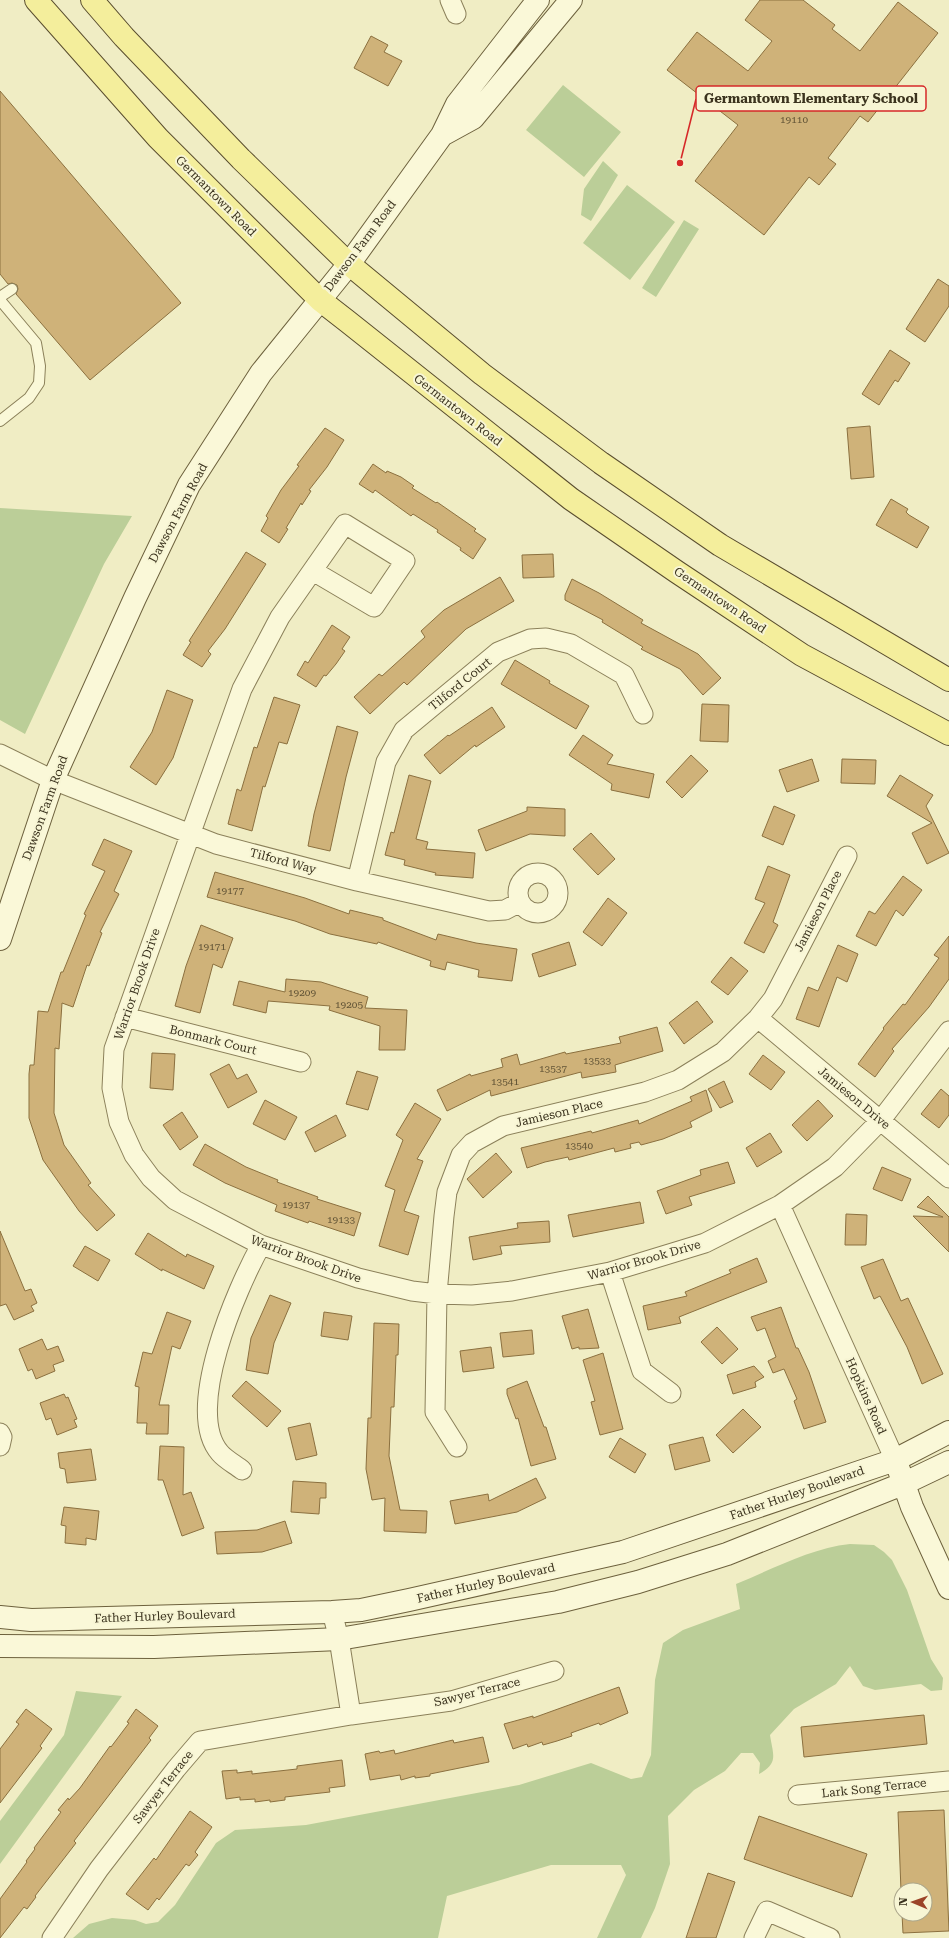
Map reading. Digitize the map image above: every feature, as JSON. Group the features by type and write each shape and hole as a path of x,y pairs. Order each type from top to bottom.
{"main road":[{"name":"Germantown Road","path":"36,0 158,138 320,300 577,503 802,655 949,734"},
{"path":"92,0 124,37 241,159 349,264 482,374 608,468 720,545 949,680"},
{"name":"Dawson Farm Road","path":"0,939 53,780 134,598 189,485 261,373 349,264 442,135 457,104 538,0"},
{"name":"Dawson Farm Road","path":"442,135 473,118 571,0"},
{"name":"Father Hurley Boulevard","path":"0,1617 31,1620 361,1610 623,1552 894,1460 949,1432"},
{"name":"Hopkins Road","path":"894,1460 905,1483 912,1507 949,1588"},
{"path":"0,1646 154,1647 339,1639 558,1602 638,1582 727,1554 905,1483 949,1462"}],"street":[{"name":"Warrior Brook Drive","path":"313,571 374,607 405,561 345,524 280,617 242,689 190,833 114,1049 112,1088 119,1122 134,1155 151,1178 175,1200 261,1245 358,1278 412,1291 438,1294 472,1295 512,1292 610,1272 705,1243 780,1205 835,1167 881,1120 949,1031"},
{"name":"Tilford Court","path":"357,881 386,762 404,730 498,652 530,639 546,638 571,644 624,675 643,714"},
{"name":"Tilford Way","path":"0,754 53,780 216,844 357,881 489,912 505,910 520,902"},
{"name":"Jamieson Place","path":"457,1447 435,1412 438,1294 447,1192 461,1155 472,1143 503,1126 645,1092 678,1080 723,1052 758,1018 773,999 847,856"},
{"name":"Bonmark Court","path":"125,1017 302,1062"},
{"name":"Jamieson Drive","path":"758,1018 949,1178"},
{"name":"Hopkins Road","path":"780,1205 894,1460"},
{"path":"242,1470 220,1453 212,1438 209,1427 208,1402 222,1331 250,1266 261,1245"},
{"path":"610,1272 642,1371 671,1393"},
{"path":"0,1433 2,1437 0,1446"},
{"path":"332,1612 339,1639 351,1715"},
{"name":"Sawyer Terrace","path":"52,1938 99,1869 176,1769 200,1741 351,1715 450,1701 554,1671"},
{"name":"Lark Song Terrace","path":"798,1795 949,1781"},
{"path":"754,1938 767,1911 830,1938"}],"lane":[{"path":"0,421 29,398 39,383 40,366 36,343 0,298 12,288"}],"green space":[{"path":"563,85 621,132 584,177 526,130"},
{"path":"603,161 618,175 591,221 581,215 584,189"},
{"path":"627,185 675,222 630,280 583,243"},
{"path":"684,220 699,229 656,297 642,288"},
{"path":"0,508 132,516 104,564 25,734 0,720"},
{"path":"850,1544 874,1545 892,1560 907,1590 931,1659 943,1678 942,1690 931,1691 921,1684 875,1690 863,1686 850,1666 836,1684 794,1709 770,1735 773,1758 770,1766 765,1770 759,1774 760,1763 753,1753 741,1753 725,1771 694,1790 668,1816 670,1864 655,1908 641,1938 597,1938 626,1875 621,1865 551,1865 447,1896 438,1938 73,1938 89,1924 112,1918 135,1920 146,1924 158,1922 175,1905 216,1843 235,1830 306,1825 519,1785 591,1763 631,1779 642,1777 651,1755 655,1680 663,1643 683,1630 740,1609 736,1584 807,1554 835,1546"},
{"path":"76,1691 122,1696 0,1864 0,1821 64,1735"}],"building":[{"path":"760,0 803,0 835,25 832,29 860,51 898,2 938,33 868,122 860,116 828,158 836,164 819,185 809,177 764,235 695,181 738,125 667,70 697,32 748,71 772,41 745,20"},
{"path":"371,36 388,45 384,52 402,61 388,86 354,68"},
{"path":"0,91 181,303 90,380 16,294 18,289 17,285 12,283 8,284 0,274"},
{"path":"938,279 949,286 949,306 925,342 906,329"},
{"path":"890,350 910,363 898,382 895,380 879,405 862,394"},
{"path":"870,426 874,477 851,479 847,428"},
{"path":"325,428 344,440 327,467 309,490 311,491 302,505 301,503 279,543 261,531 268,518 266,516 281,490 299,466 297,465"},
{"path":"373,464 386,473 387,471 401,477 414,486 412,488 436,503 437,502 476,529 474,531 486,539 473,559 460,550 461,548 437,532 438,530 413,514 411,516 375,490 373,493 359,484"},
{"path":"891,499 908,509 906,512 909,515 929,527 917,548 876,525"},
{"path":"246,552 266,564 225,629 208,651 211,654 202,667 183,655 191,642 189,641"},
{"path":"553,554 554,577 523,578 522,555"},
{"path":"500,577 514,601 466,629 407,685 404,682 370,714 354,697 379,674 382,676 425,637 421,631 444,610"},
{"path":"572,579 599,593 643,620 641,623 698,654 721,678 703,695 680,669 641,649 643,647 602,622 603,620 565,600 565,595"},
{"path":"332,625 350,637 342,649 345,651 326,676 324,675 316,687 297,675 305,661 308,663"},
{"path":"515,660 550,681 549,683 589,706 576,729 501,684"},
{"path":"167,690 193,700 173,758 156,785 130,767 152,732"},
{"path":"274,697 300,705 287,744 279,742 265,787 263,786 252,831 228,824 237,789 241,791 254,747 257,748"},
{"path":"702,704 729,705 728,742 700,741"},
{"path":"492,707 505,727 476,747 475,745 440,774 424,755 448,735 449,736"},
{"path":"337,726 358,732 346,777 330,851 308,846 314,814"},
{"path":"583,735 613,755 607,764 654,774 649,798 611,790 612,784 569,755"},
{"path":"691,755 708,771 682,798 666,782"},
{"path":"812,759 819,781 787,792 779,770"},
{"path":"842,759 876,760 875,784 841,783"},
{"path":"409,775 431,781 416,839 428,842 426,849 475,853 473,878 435,875 436,873 404,865 405,860 385,855 391,832 394,833"},
{"path":"900,775 933,795 926,806 949,853 927,864 912,833 932,823 887,796"},
{"path":"774,806 795,815 783,845 762,836"},
{"path":"527,807 565,809 565,836 530,834 486,851 478,830 527,811"},
{"path":"591,833 615,859 598,875 573,849"},
{"path":"104,839 132,851 114,891 119,894 100,932 102,933 89,966 87,965 73,1007 62,1003 59,1049 55,1048 54,1113 64,1145 91,1183 88,1185 115,1215 97,1231 79,1211 43,1160 29,1118 29,1074 30,1065 34,1065 38,1011 48,1012 61,972 63,972 86,915 84,914 105,871 92,865"},
{"path":"768,866 790,875 773,922 778,925 764,953 744,943 765,903 755,899"},
{"path":"215,872 305,898 349,914 350,910 383,918 383,920 436,940 438,934 476,943 517,949 512,981 478,977 479,970 447,962 445,970 430,966 431,961 378,942 377,944 330,934 295,921 207,897"},
{"path":"903,876 922,890 903,916 896,910 876,946 856,936 869,911 875,914"},
{"path":"608,898 627,913 602,946 583,932"},
{"path":"201,925 233,938 222,968 213,964 200,1013 175,1006 186,966"},
{"path":"949,936 949,979 929,1007 892,1049 894,1051 875,1077 858,1064 884,1029 883,1028 903,1004 905,1005 939,958 934,955"},
{"path":"569,942 576,965 539,977 532,954"},
{"path":"838,945 858,954 847,982 837,977 819,1027 796,1019 808,987 818,991"},
{"path":"731,957 748,971 728,995 711,982"},
{"path":"286,979 321,982 368,997 365,1008 407,1010 405,1050 379,1050 380,1026 329,1010 330,1006 268,1001 266,1013 233,1005 239,981 285,992"},
{"path":"697,1001 713,1022 684,1044 669,1023"},
{"path":"657,1027 663,1051 615,1065 616,1072 582,1078 581,1072 491,1096 490,1090 447,1111 437,1090 470,1074 471,1076 503,1067 501,1059 517,1054 520,1065 565,1052 566,1054 621,1043 619,1037"},
{"path":"152,1053 175,1054 173,1090 150,1088"},
{"path":"763,1055 785,1072 771,1090 749,1074"},
{"path":"229,1064 237,1079 247,1074 257,1092 228,1108 210,1074"},
{"path":"357,1071 378,1077 368,1110 346,1104"},
{"path":"724,1081 733,1102 720,1108 708,1089"},
{"path":"941,1089 949,1096 949,1115 939,1128 921,1114"},
{"path":"706,1090 712,1111 690,1122 692,1127 663,1139 641,1145 639,1142 630,1144 631,1148 615,1152 614,1148 569,1160 568,1157 545,1162 527,1168 521,1148 591,1131 592,1133 638,1120 639,1124 692,1101 690,1097"},
{"path":"265,1100 297,1117 285,1140 253,1124"},
{"path":"818,1100 833,1116 807,1141 792,1125"},
{"path":"415,1103 441,1119 417,1159 423,1161 404,1211 419,1216 408,1255 379,1246 395,1190 385,1186 403,1140 396,1135"},
{"path":"182,1112 198,1137 180,1150 163,1125"},
{"path":"336,1115 346,1136 315,1152 305,1132"},
{"path":"770,1133 782,1152 757,1167 746,1148"},
{"path":"205,1144 246,1167 278,1180 277,1182 318,1197 317,1199 361,1213 354,1236 309,1221 308,1223 275,1211 277,1205 225,1183 193,1165"},
{"path":"496,1153 512,1172 483,1198 467,1179"},
{"path":"728,1162 735,1183 689,1197 692,1205 666,1214 657,1191 701,1175 700,1170"},
{"path":"882,1167 911,1179 902,1201 873,1189"},
{"path":"928,1196 949,1217 949,1252 913,1216 943,1217 917,1207"},
{"path":"640,1202 644,1223 573,1237 568,1215"},
{"path":"846,1214 867,1215 866,1245 845,1245"},
{"path":"549,1221 550,1242 500,1246 502,1254 473,1260 469,1237 518,1228 517,1223"},
{"path":"0,1231 25,1291 31,1289 37,1303 31,1306 34,1311 14,1320 6,1304 0,1306"},
{"path":"148,1233 186,1257 187,1254 214,1266 204,1289 162,1269 162,1271 135,1254"},
{"path":"85,1246 110,1260 98,1281 73,1266"},
{"path":"757,1258 767,1282 679,1317 681,1323 648,1330 643,1306 687,1296 685,1292 731,1273 729,1270"},
{"path":"883,1259 901,1301 908,1298 943,1374 922,1384 907,1347 880,1296 874,1299 861,1267"},
{"path":"270,1295 291,1303 274,1343 268,1374 246,1370 251,1338"},
{"path":"781,1307 796,1348 798,1348 809,1372 826,1422 804,1429 794,1401 797,1399 784,1369 773,1373 768,1361 776,1357 765,1328 757,1331 751,1317"},
{"path":"588,1309 599,1348 579,1349 579,1347 572,1349 562,1316"},
{"path":"167,1312 191,1321 180,1349 172,1346 159,1405 169,1405 168,1434 146,1434 147,1423 137,1423 139,1387 135,1386 143,1352 152,1354"},
{"path":"324,1312 352,1316 348,1340 321,1336"},
{"path":"374,1323 399,1324 394,1407 391,1407 389,1456 400,1510 427,1511 426,1533 384,1531 385,1498 372,1500 366,1469 368,1418 371,1418"},
{"path":"717,1327 738,1349 722,1364 701,1342"},
{"path":"532,1330 534,1354 503,1357 500,1333"},
{"path":"42,1339 47,1350 58,1346 64,1361 53,1365 55,1371 36,1379 32,1369 28,1371 19,1349"},
{"path":"491,1347 494,1368 463,1372 460,1351"},
{"path":"603,1353 623,1429 600,1435 591,1402 595,1401 583,1360"},
{"path":"754,1366 764,1377 755,1382 756,1387 733,1394 727,1375"},
{"path":"246,1381 281,1411 267,1427 232,1396"},
{"path":"527,1381 544,1427 546,1427 556,1459 531,1466 518,1418 516,1419 507,1394 507,1389"},
{"path":"64,1394 66,1398 68,1397 77,1419 74,1420 77,1427 57,1435 51,1418 46,1420 40,1403"},
{"path":"743,1409 761,1427 733,1453 716,1435"},
{"path":"310,1423 317,1455 296,1460 288,1428"},
{"path":"703,1437 710,1461 675,1470 669,1445"},
{"path":"620,1438 646,1454 635,1473 609,1457"},
{"path":"160,1446 184,1447 183,1495 191,1492 204,1528 182,1536 163,1480 158,1480"},
{"path":"91,1449 96,1480 67,1483 65,1469 60,1468 58,1453"},
{"path":"536,1478 546,1498 517,1512 455,1524 450,1501 488,1494 489,1501"},
{"path":"293,1481 326,1483 326,1498 320,1498 319,1514 291,1512"},
{"path":"64,1507 99,1511 96,1540 86,1538 86,1545 65,1543 66,1526 61,1525"},
{"path":"285,1521 292,1543 262,1552 217,1554 215,1532 257,1530"},
{"path":"619,1687 628,1713 600,1725 599,1723 571,1733 572,1736 557,1741 543,1745 542,1742 528,1747 527,1744 513,1749 504,1724 533,1716 533,1718"},
{"path":"26,1709 52,1729 40,1746 42,1748 0,1803 0,1749 19,1724 16,1722"},
{"path":"136,1709 158,1726 149,1738 151,1740 74,1841 76,1843 35,1896 36,1897 27,1909 24,1907 0,1938 0,1899 27,1862 26,1861 35,1849 34,1848 61,1812 58,1810 68,1798 69,1800 80,1788 110,1746 111,1747 129,1723 127,1722"},
{"path":"924,1715 927,1744 804,1757 801,1727"},
{"path":"483,1737 489,1762 430,1774 430,1776 415,1778 415,1776 401,1780 400,1775 370,1780 365,1754 394,1750 395,1754 453,1740 454,1743"},
{"path":"342,1760 345,1786 329,1788 330,1792 285,1797 285,1800 270,1802 270,1800 255,1802 255,1799 240,1800 240,1797 226,1799 222,1771 237,1770 237,1773 252,1771 252,1774 297,1769 297,1766"},
{"path":"944,1810 949,1931 903,1933 902,1922 933,1922 933,1882 901,1882 898,1812"},
{"path":"190,1811 212,1827 195,1852 198,1855 189,1866 186,1864 159,1900 157,1898 148,1910 126,1894 154,1858 156,1860"},
{"path":"759,1816 867,1854 852,1897 744,1859"},
{"path":"708,1873 735,1882 716,1938 686,1938"}],"place":[{"name":"Germantown Elementary School","path":"680,163"}]}
